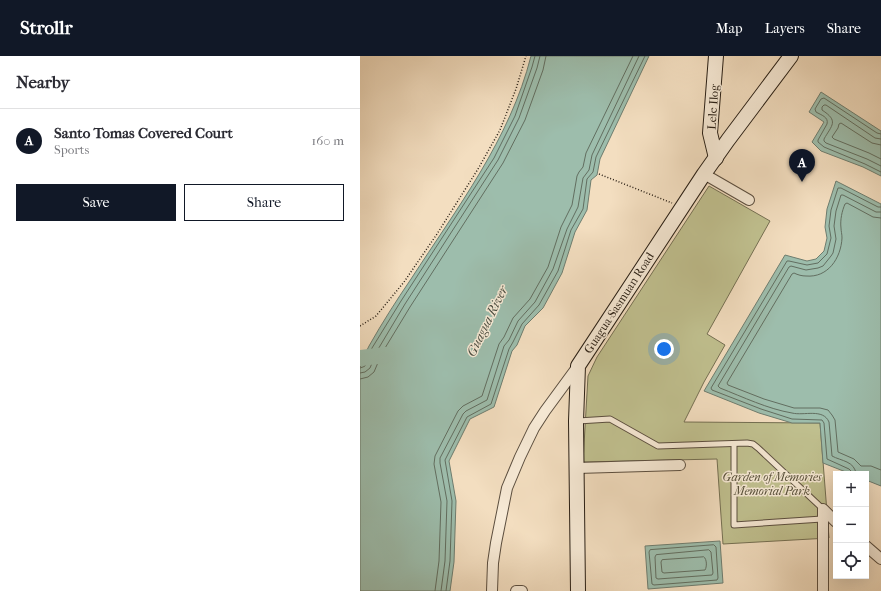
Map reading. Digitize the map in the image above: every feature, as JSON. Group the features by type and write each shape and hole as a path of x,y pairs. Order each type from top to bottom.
{"main road":[{"name":"Lele Ilog","path":"716,56 710,133 716,158"},
{"name":"Guagua-Sasmuan Road","path":"578,591 576,421 578,366 704,174 790,57"}],"street":[{"path":"704,174 749,200"},
{"path":"492,591 493,563 507,488 534,428 578,366"},
{"path":"576,468 680,465"},
{"path":"822,509 823,591"},
{"path":"822,509 833,519"},
{"path":"869,549 881,559"},
{"path":"516,591 522,591"}],"lane":[{"path":"576,421 610,419 658,446 753,444 822,509"},
{"path":"734,444 734,525 822,519"}],"path":[{"path":"360,326 376,316 404,282 437,234 478,168 500,130 516,89 526,56"},
{"path":"599,174 682,207"}],"green space":[{"name":"Garden of Memories Memorial Park","path":"709,186 770,221 707,334 725,345 684,422 820,423 829,538 723,544 717,459 583,462 588,376 597,357"}],"water":[{"name":"Guagua River","path":"531,56 649,56 600,159 597,175 591,180 587,210 575,232 562,273 543,308 525,326 517,345 512,351 494,407 470,419 449,461 456,501 454,562 450,591 360,591 360,368 368,349 384,320 464,199 496,144 510,116 522,86"},
{"path":"821,92 881,131 881,176 863,167 821,151 812,142 824,122 809,112"},
{"path":"836,181 881,204 881,486 869,481 869,471 843,471 823,463 820,423 792,423 759,413 704,391 785,255 807,261 816,259 824,251 827,238 825,227 827,209"},
{"path":"720,541 723,583 648,589 645,546"}],"waterway":[{"path":"360,358 386,355"}],"place":[{"name":"Santo Tomas Covered Court","path":"802,182"}]}
